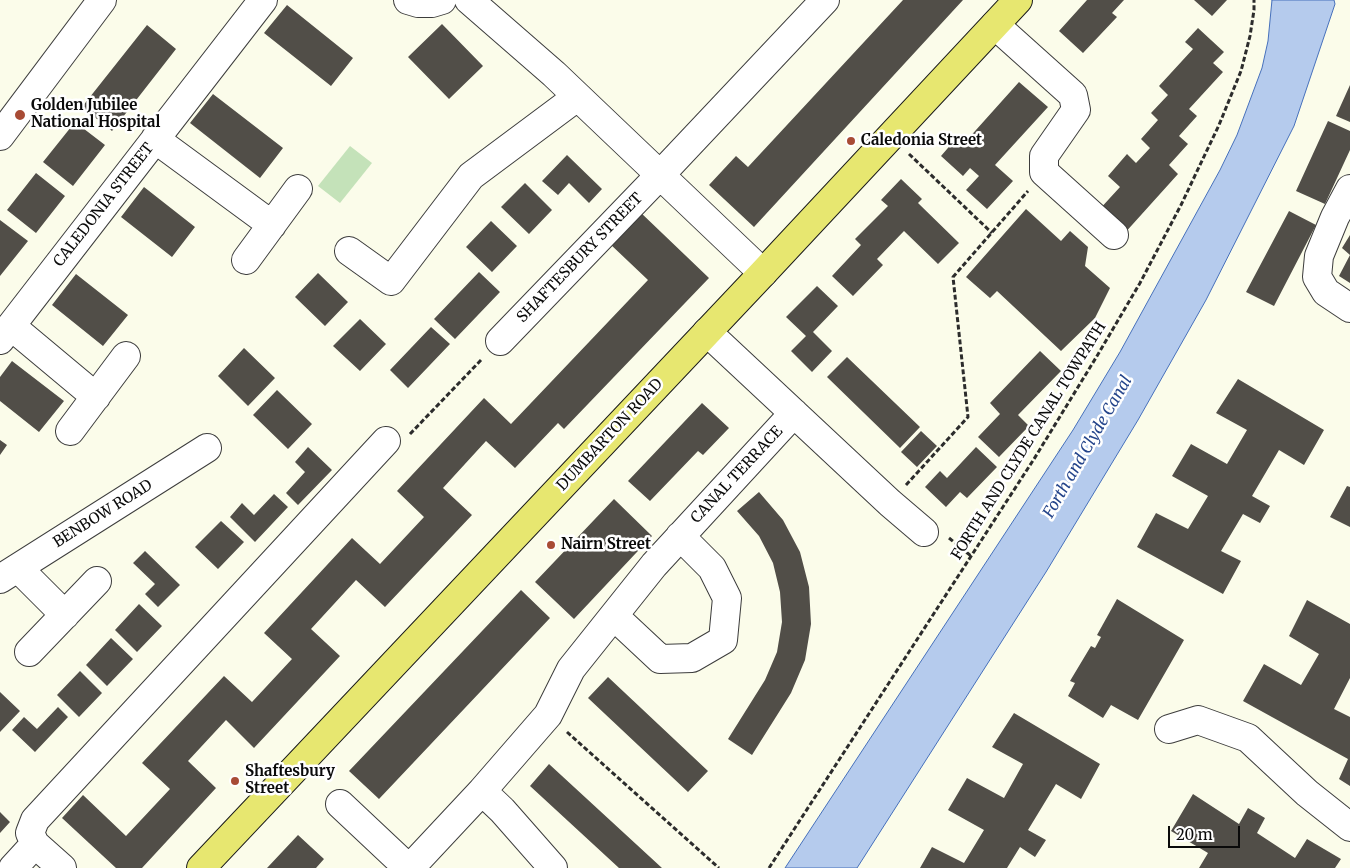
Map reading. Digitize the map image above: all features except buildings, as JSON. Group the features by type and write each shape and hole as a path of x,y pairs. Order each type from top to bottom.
{"main road":[{"name":"DUMBARTON ROAD","path":"201,868 1018,0"}],"street":[{"path":"0,136 102,0"},
{"name":"CALEDONIA STREET","path":"5,333 263,0"},
{"path":"408,0 432,4 442,0"},
{"path":"469,0 554,74 763,272"},
{"name":"SHAFTESBURY STREET","path":"500,341 825,0"},
{"path":"995,25 1073,95 1076,110 1044,156 1044,172 1114,236"},
{"path":"350,251 391,281 471,176 577,97"},
{"path":"155,139 272,225"},
{"path":"246,260 298,188"},
{"path":"1350,189 1335,216 1320,256 1317,277 1326,292 1350,308"},
{"path":"707,332 890,503 924,532"},
{"path":"5,333 96,397"},
{"path":"70,431 126,356"},
{"name":"CANAL TERRACE","path":"409,868 482,791 548,715 572,669 654,565 794,413"},
{"path":"62,868 35,844 30,832 35,820 386,441"},
{"name":"BENBOW ROAD","path":"9,574 207,448"},
{"name":"CANAL TERRACE","path":"614,616 660,658 692,658 722,640 727,598 712,568 680,536"},
{"path":"9,574 65,615"},
{"path":"29,652 97,581"},
{"path":"1169,729 1198,720 1248,738 1307,793 1350,827"},
{"path":"482,791 547,865"},
{"path":"340,804 409,868"},
{"path":"13,868 35,844"}],"path":[{"name":"FORTH AND CLYDE CANAL TOWPATH","path":"770,868 1034,459 1140,283 1181,205 1223,116 1241,71 1250,36 1254,0"},
{"path":"890,136 992,233"},
{"path":"890,503 968,417 953,277 1044,172"},
{"path":"386,441 398,446 500,341"},
{"path":"548,715 719,868"}],"green space":[{"path":"350,146 372,163 340,203 318,186"}],"water":[{"name":"Forth and Clyde Canal","path":"1272,0 1334,0 1335,4 1294,126 1206,300 1138,420 1046,572 857,868 785,868 1073,430 1120,352 1220,170 1237,135 1262,68 1268,41"}],"place":[{"name":"Golden Jubilee National Hospital","path":"20,115"},
{"name":"Caledonia Street","path":"851,141"},
{"name":"Nairn Street","path":"551,545"},
{"name":"Shaftesbury Street","path":"235,781"}]}
